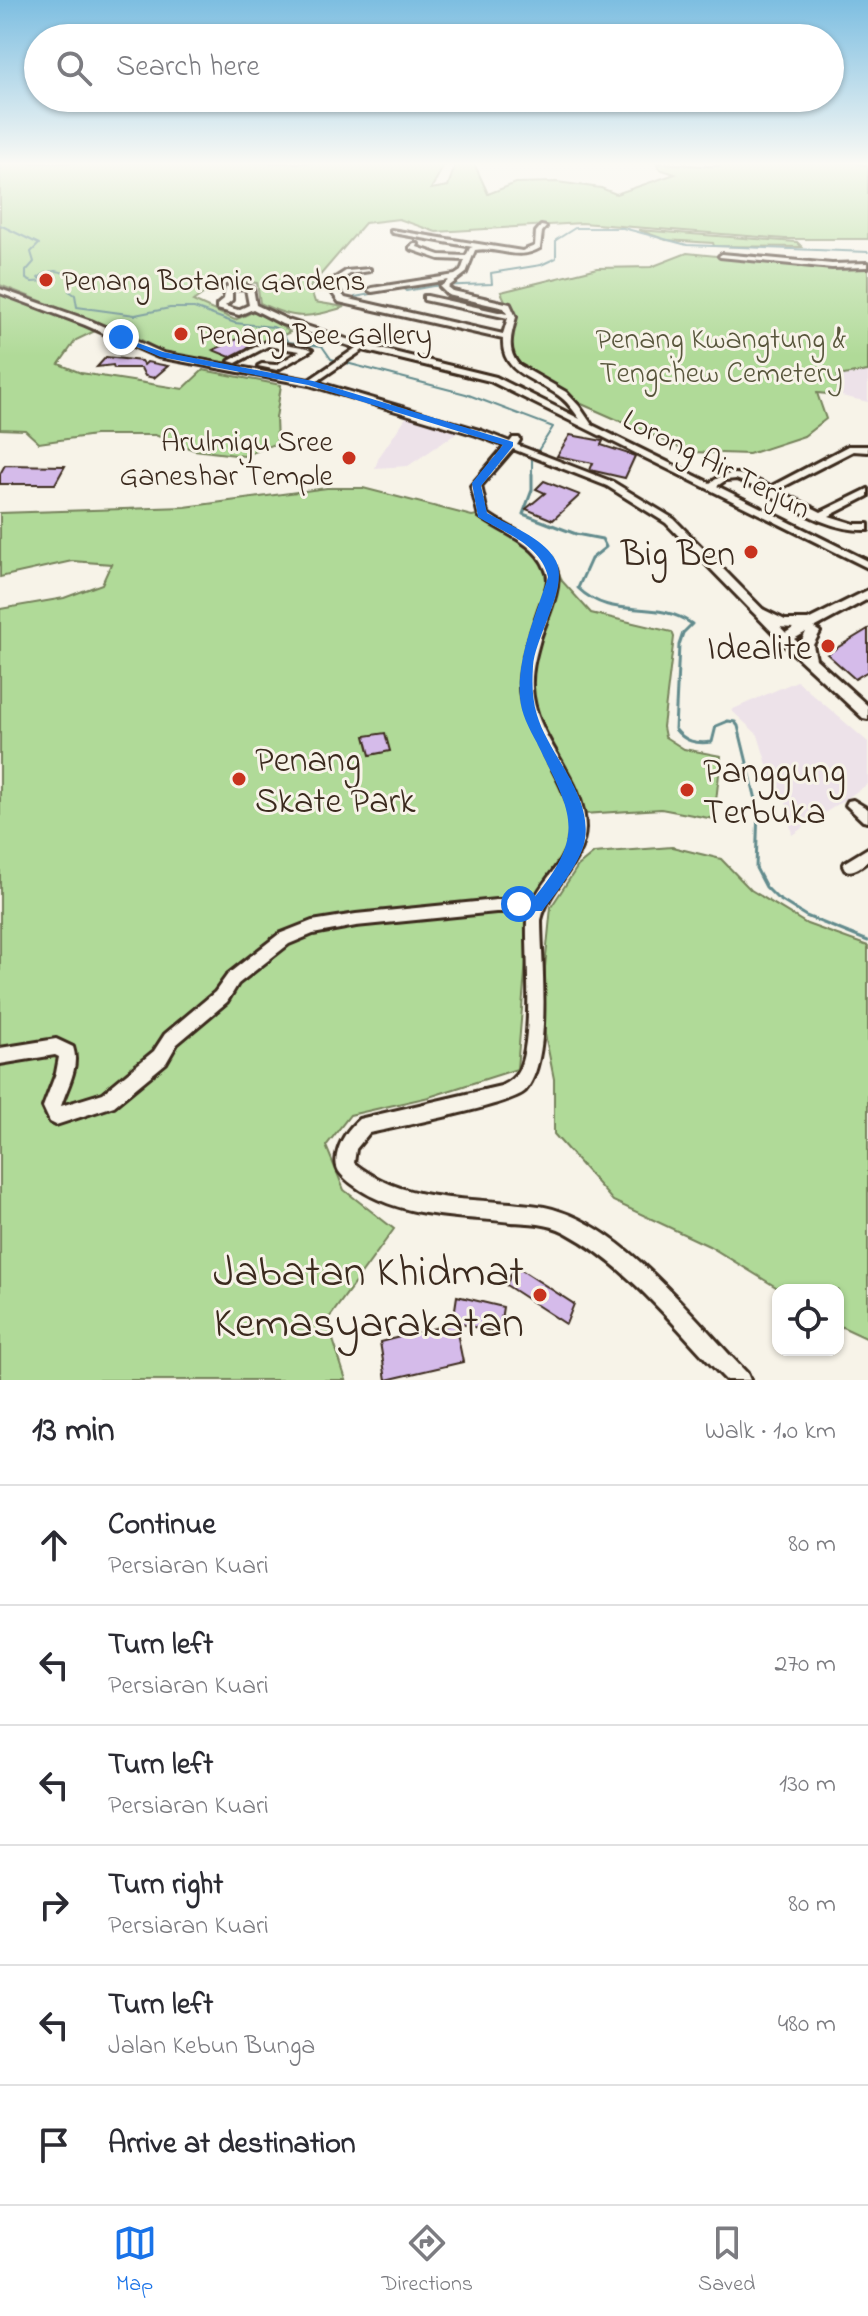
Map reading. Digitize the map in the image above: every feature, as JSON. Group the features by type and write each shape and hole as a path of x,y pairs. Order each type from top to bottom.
{"main road":[{"path":"868,594 788,641 868,714"},
{"path":"758,611 787,625 814,627 868,603"},
{"path":"811,663 806,645 814,627"}],"street":[{"path":"393,231 509,253 528,252 538,247 539,232 543,227"},
{"path":"416,245 412,248 439,257 469,258"},
{"path":"473,247 464,272 444,286 451,293 507,306 512,317 505,337 506,356 513,366 563,394 589,425"},
{"path":"722,256 832,266 868,265"},
{"path":"368,270 348,272 335,277 330,284 342,300 505,337"},
{"path":"372,290 435,277 456,277"},
{"path":"243,286 249,288 253,306 236,313 219,306 228,300 229,289 243,286"},
{"path":"0,291 88,323 161,355 229,364 276,368 308,350 264,344 229,364"},
{"path":"427,298 512,317"},
{"name":"Lorong Air Terjun","path":"253,306 285,322 362,347 493,379 868,565"},
{"path":"312,381 362,347"},
{"path":"229,364 312,381 513,442 610,484 670,521 788,641"},
{"path":"513,442 476,486 476,490 482,514 541,550 551,562 554,577 527,663 526,697 531,718 572,800 578,826 573,852 537,906 532,944 534,1024 527,1073 518,1086 462,1105 365,1125 353,1135 345,1149 345,1167 374,1190 421,1204 536,1215 564,1221 597,1240 654,1291 740,1380"},
{"path":"771,490 848,449 868,449"},
{"path":"710,487 724,477 737,476 849,527 868,527"},
{"path":"823,515 868,492"},
{"path":"853,805 868,817"},
{"path":"850,866 868,854"},
{"path":"0,1056 56,1047 67,1053 68,1067 52,1107 56,1116 67,1114 108,1100 160,1057 171,1039 221,997 233,979 284,939 312,928 383,916 496,906 537,906"}],"shaded area":[{"path":"868,371 868,402 837,395 837,376"},
{"path":"407,416 460,431 408,466 375,468 379,457"},
{"path":"797,681 868,742 868,784 792,835 786,802 769,771 758,735 731,710"}],"green space":[{"path":"0,227 361,227 310,287 315,302 345,307 302,316 283,313 260,303 257,283 223,280 193,301 235,320 257,310 290,332 224,363 162,352 143,341 0,285"},
{"path":"423,227 511,227 436,232"},
{"path":"638,227 868,227 868,239 785,239"},
{"path":"639,230 797,242 802,247 714,246 713,243 666,240"},
{"name":"Penang Kwangtung & Tengchew Cemetery","path":"687,253 834,268 868,268 868,371 837,376 837,395 817,393 826,419 804,436 749,454 690,452 577,402 506,358 504,339 513,318 501,292 598,268 651,267"},
{"path":"0,293 97,330 76,340 59,364 81,373 183,389 203,370 281,385 276,418 277,443 244,456 194,450 155,435 95,435 39,443 25,430 0,429"},
{"path":"327,488 363,488 472,516 488,513 544,544 553,556 562,581 591,613 672,632 674,637 663,727 665,737 684,749 721,756 714,819 661,809 568,815 569,833 564,852 530,911 517,1069 429,1097 350,1115 326,1146 344,1190 394,1229 327,1321 346,1380 0,1380 0,609 64,598 102,584 111,564 72,561 0,577 0,513 185,507"},
{"path":"672,847 721,859 751,890 807,924 868,946 868,1339 844,1328 844,1284 772,1284 709,1246 613,1201 554,1134 554,1079 544,1029 545,967 551,907 578,866 594,853"}],"building":[{"path":"244,336 259,342 230,357 213,350"},
{"path":"106,357 141,361 144,365 147,362 168,366 154,378 145,376 141,368 97,367"},
{"path":"570,435 603,441 601,445 635,456 625,478 590,470 593,463 557,456"},
{"path":"5,465 65,466 55,484 0,484 0,474"},
{"path":"544,481 580,495 553,520 526,509 545,493 536,489"},
{"path":"868,629 868,671 855,679 827,654"},
{"path":"385,733 390,751 370,755 365,736"},
{"name":"Jabatan Khidmat Kemasyarakatan","path":"515,1266 574,1304 566,1324 506,1285"},
{"path":"457,1296 503,1307 499,1333 453,1322"},
{"path":"455,1323 463,1362 386,1380 380,1342"}],"waterway":[{"path":"5,227 39,244 31,252 34,262 26,271 26,279 32,282 47,281 38,278 52,271 64,273 73,279 69,291 75,295 77,307 135,315 170,308 194,308 235,323 273,327 281,331 288,342 322,346 331,359 466,394 553,427 532,460 532,490 523,514 576,534 602,539 606,547 591,559 578,588 591,598 619,607 663,612 692,624 683,633 679,645 675,729 687,739 706,743 712,742 716,726 728,721 735,722 758,808 756,868 766,887 777,898 806,916 868,941"},
{"path":"355,297 403,288 406,291 433,286 492,284 491,273 541,265 556,258 556,240 575,228 623,228 687,245 868,252"}],"place":[{"name":"Penang Botanic Gardens","path":"46,280"},
{"name":"Penang Bee Gallery","path":"181,334"},
{"name":"Arulmigu Sree Ganeshar Temple","path":"349,458"},
{"name":"Big Ben","path":"751,552"},
{"name":"Idealite","path":"828,646"},
{"name":"Penang Skate Park","path":"239,779"},
{"name":"Panggung Terbuka","path":"687,790"},
{"name":"Jabatan Khidmat Kemasyarakatan","path":"540,1295"}],"route":[{"path":"121,337 161,355 310,383 509,444 476,490 482,514 491,522 527,540 551,562 554,577 545,614 527,663 526,697 540,739 572,800 578,826 576,846 549,892 537,906 519,904"}]}
